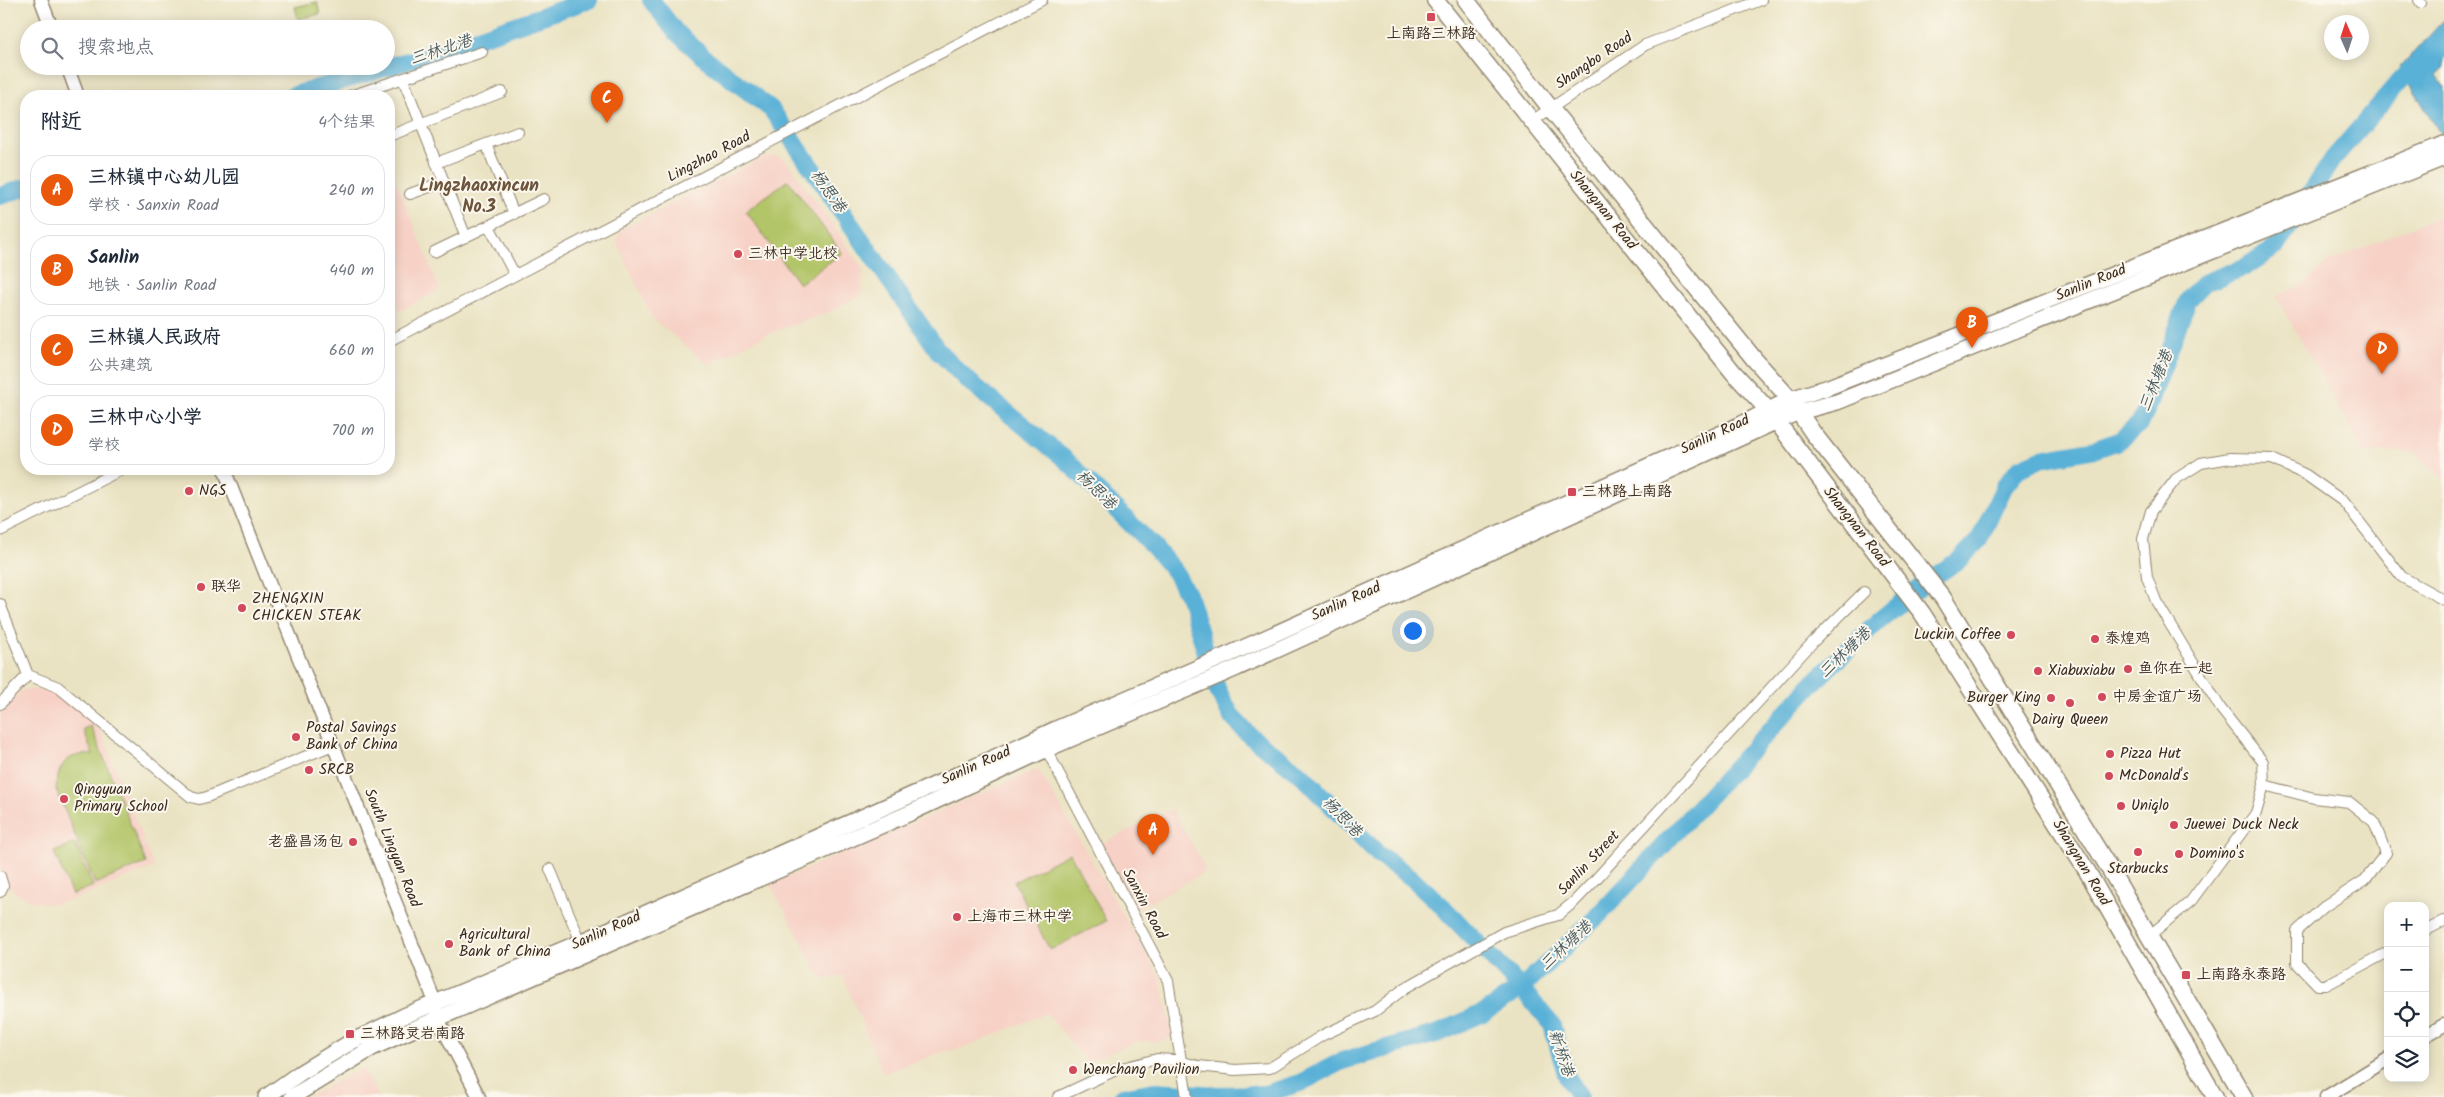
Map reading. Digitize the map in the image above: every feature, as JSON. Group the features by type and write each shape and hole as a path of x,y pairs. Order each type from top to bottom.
{"main road":[{"name":"Shangnan Road","path":"1435,0 1733,372 1772,416 1922,613 2087,871 2215,1097"},
{"name":"Shangnan Road","path":"1466,0 1550,108 1755,360 1795,406 1900,546 1943,598 2149,936 2244,1097"},
{"name":"Sanlin Road","path":"292,1097 372,1048 910,812 1043,743 1056,729 1232,654 1795,406 1826,388 2444,144"},
{"name":"Sanlin Road","path":"1795,406 1837,402 2444,158"},
{"name":"Sanlin Road","path":"266,1097 300,1072 351,1042 435,1002 581,942 1043,743 1195,686 1237,668 1772,416"}],"street":[{"path":"41,0 49,20"},
{"name":"Lingzhao Road","path":"395,338 1042,0"},
{"name":"Shangbo Road","path":"1532,121 1645,45 1761,0"},
{"path":"369,90 482,52"},
{"path":"70,75 76,90"},
{"path":"403,79 466,237"},
{"path":"395,134 502,92"},
{"path":"436,163 518,132"},
{"path":"486,144 514,214"},
{"path":"410,194 443,182"},
{"path":"434,252 544,199"},
{"path":"489,226 515,275"},
{"path":"2149,936 2191,901 2256,813 2264,785 2263,762 2221,709 2156,602 2147,577 2143,539 2151,511 2176,479 2201,463 2230,458 2272,459 2306,475 2344,502 2402,576 2444,600"},
{"path":"0,531 111,475"},
{"name":"South Lingyan Road","path":"226,475 435,1002 438,1019 479,1097"},
{"name":"Sanlin Street","path":"1058,1097 1108,1073 1129,1066 1166,1059 1182,1065 1235,1070 1270,1068 1323,1036 1375,1011 1405,988 1469,954 1504,932 1550,918 1566,910 1813,642 1864,592"},
{"path":"0,604 28,676"},
{"path":"28,676 58,686 191,797 199,799 333,745"},
{"path":"0,704 28,676"},
{"name":"Sanxin Road","path":"1043,743 1092,840 1168,981 1187,1097"},
{"path":"2264,785 2314,798 2349,802 2374,822 2386,852 2365,880 2325,906 2297,931 2297,963 2318,985 2326,986 2384,954"},
{"path":"550,869 581,942"},
{"path":"0,876 3,886 0,892"},
{"path":"2429,929 2444,921"},
{"path":"2429,1034 2444,1025"},
{"path":"2326,1097 2384,1061"}],"shaded area":[{"name":"三林中学北校","path":"778,156 788,162 863,268 862,294 829,312 768,334 708,364 653,319 616,241 620,230 764,157"},
{"path":"395,178 440,290 395,313"},
{"path":"2444,214 2444,480 2414,452 2364,452 2276,296 2302,285 2328,262"},
{"name":"Qingyuan Primary School","path":"54,689 101,731 154,867 68,901 51,904 33,901 18,894 7,884 0,870 0,713 22,690"},
{"name":"上海市三林中学","path":"1038,769 1161,979 1173,1038 1153,1042 1140,1040 1087,1062 1046,1013 966,1047 945,1051 883,1074 843,976 822,979 770,884"},
{"path":"1172,809 1205,867 1203,873 1137,909 1101,844"},
{"path":"362,1068 379,1097 308,1097"}],"green space":[{"path":"317,2 320,14 298,19 295,7"},
{"path":"788,180 842,253 799,284 746,211"},
{"path":"91,726 146,863 95,884 56,789 59,773 70,758 93,755 83,729"},
{"path":"75,843 93,886 72,895 54,852"},
{"path":"1070,853 1106,921 1050,950 1014,882"}],"water":[{"path":"2444,20 2444,69 2437,76 2444,87 2444,140 2400,67"}],"waterway":[{"name":"三林北港","path":"395,65 589,0"},
{"name":"杨思港","path":"651,0 675,31 706,59 771,109 939,352 966,379 1066,460 1155,548 1175,572 1189,598 1218,691 1232,717 1250,736 1303,776 1379,855 1412,878 1441,905 1521,988 1552,1025 1567,1077 1580,1097"},
{"name":"三林塘港","path":"1122,1097 1154,1091 1218,1095 1265,1094 1300,1083 1342,1061 1439,1033 1485,1012 1521,988 1600,914 1814,682 1878,621 1929,580 1959,560 1979,540 2004,487 2018,469 2041,459 2096,449 2119,441 2139,424 2147,409 2188,300 2204,283 2245,267 2276,247 2332,160 2402,79 2444,48"},
{"name":"三林北港","path":"311,90 361,75"},
{"name":"三林北港","path":"0,196 20,189"}],"place":[{"name":"上南路三林路","path":"1431,17"},
{"name":"三林镇人民政府","path":"607,123"},
{"name":"三林中学北校","path":"738,254"},
{"name":"Sanlin","path":"1972,348"},
{"name":"三林中心小学","path":"2382,374"},
{"name":"NGS","path":"189,491"},
{"name":"三林路上南路","path":"1572,492"},
{"name":"联华","path":"201,587"},
{"name":"ZHENGXIN CHICKEN STEAK","path":"242,608"},
{"name":"Luckin Coffee","path":"2011,635"},
{"name":"泰煌鸡","path":"2095,639"},
{"name":"鱼你在一起","path":"2128,669"},
{"name":"Xiabuxiabu","path":"2038,671"},
{"name":"中房金谊广场","path":"2102,697"},
{"name":"Burger King","path":"2051,698"},
{"name":"Dairy Queen","path":"2070,703"},
{"name":"Postal Savings Bank of China","path":"296,737"},
{"name":"Pizza Hut","path":"2110,754"},
{"name":"SRCB","path":"309,770"},
{"name":"McDonald's","path":"2109,776"},
{"name":"Qingyuan Primary School","path":"64,799"},
{"name":"Uniqlo","path":"2121,806"},
{"name":"Juewei Duck Neck","path":"2174,825"},
{"name":"老盛昌汤包","path":"353,842"},
{"name":"Starbucks","path":"2138,852"},
{"name":"Domino's","path":"2179,854"},
{"name":"三林镇中心幼儿园","path":"1153,855"},
{"name":"上海市三林中学","path":"957,917"},
{"name":"Agricultural Bank of China","path":"449,944"},
{"name":"上南路永泰路","path":"2186,975"},
{"name":"三林路灵岩南路","path":"350,1034"},
{"name":"Wenchang Pavilion","path":"1073,1070"}],"district":[{"name":"Lingzhaoxincun No.3","path":"479,196"}],"water label":[{"name":"新桥港","path":"1561,1053"}]}
